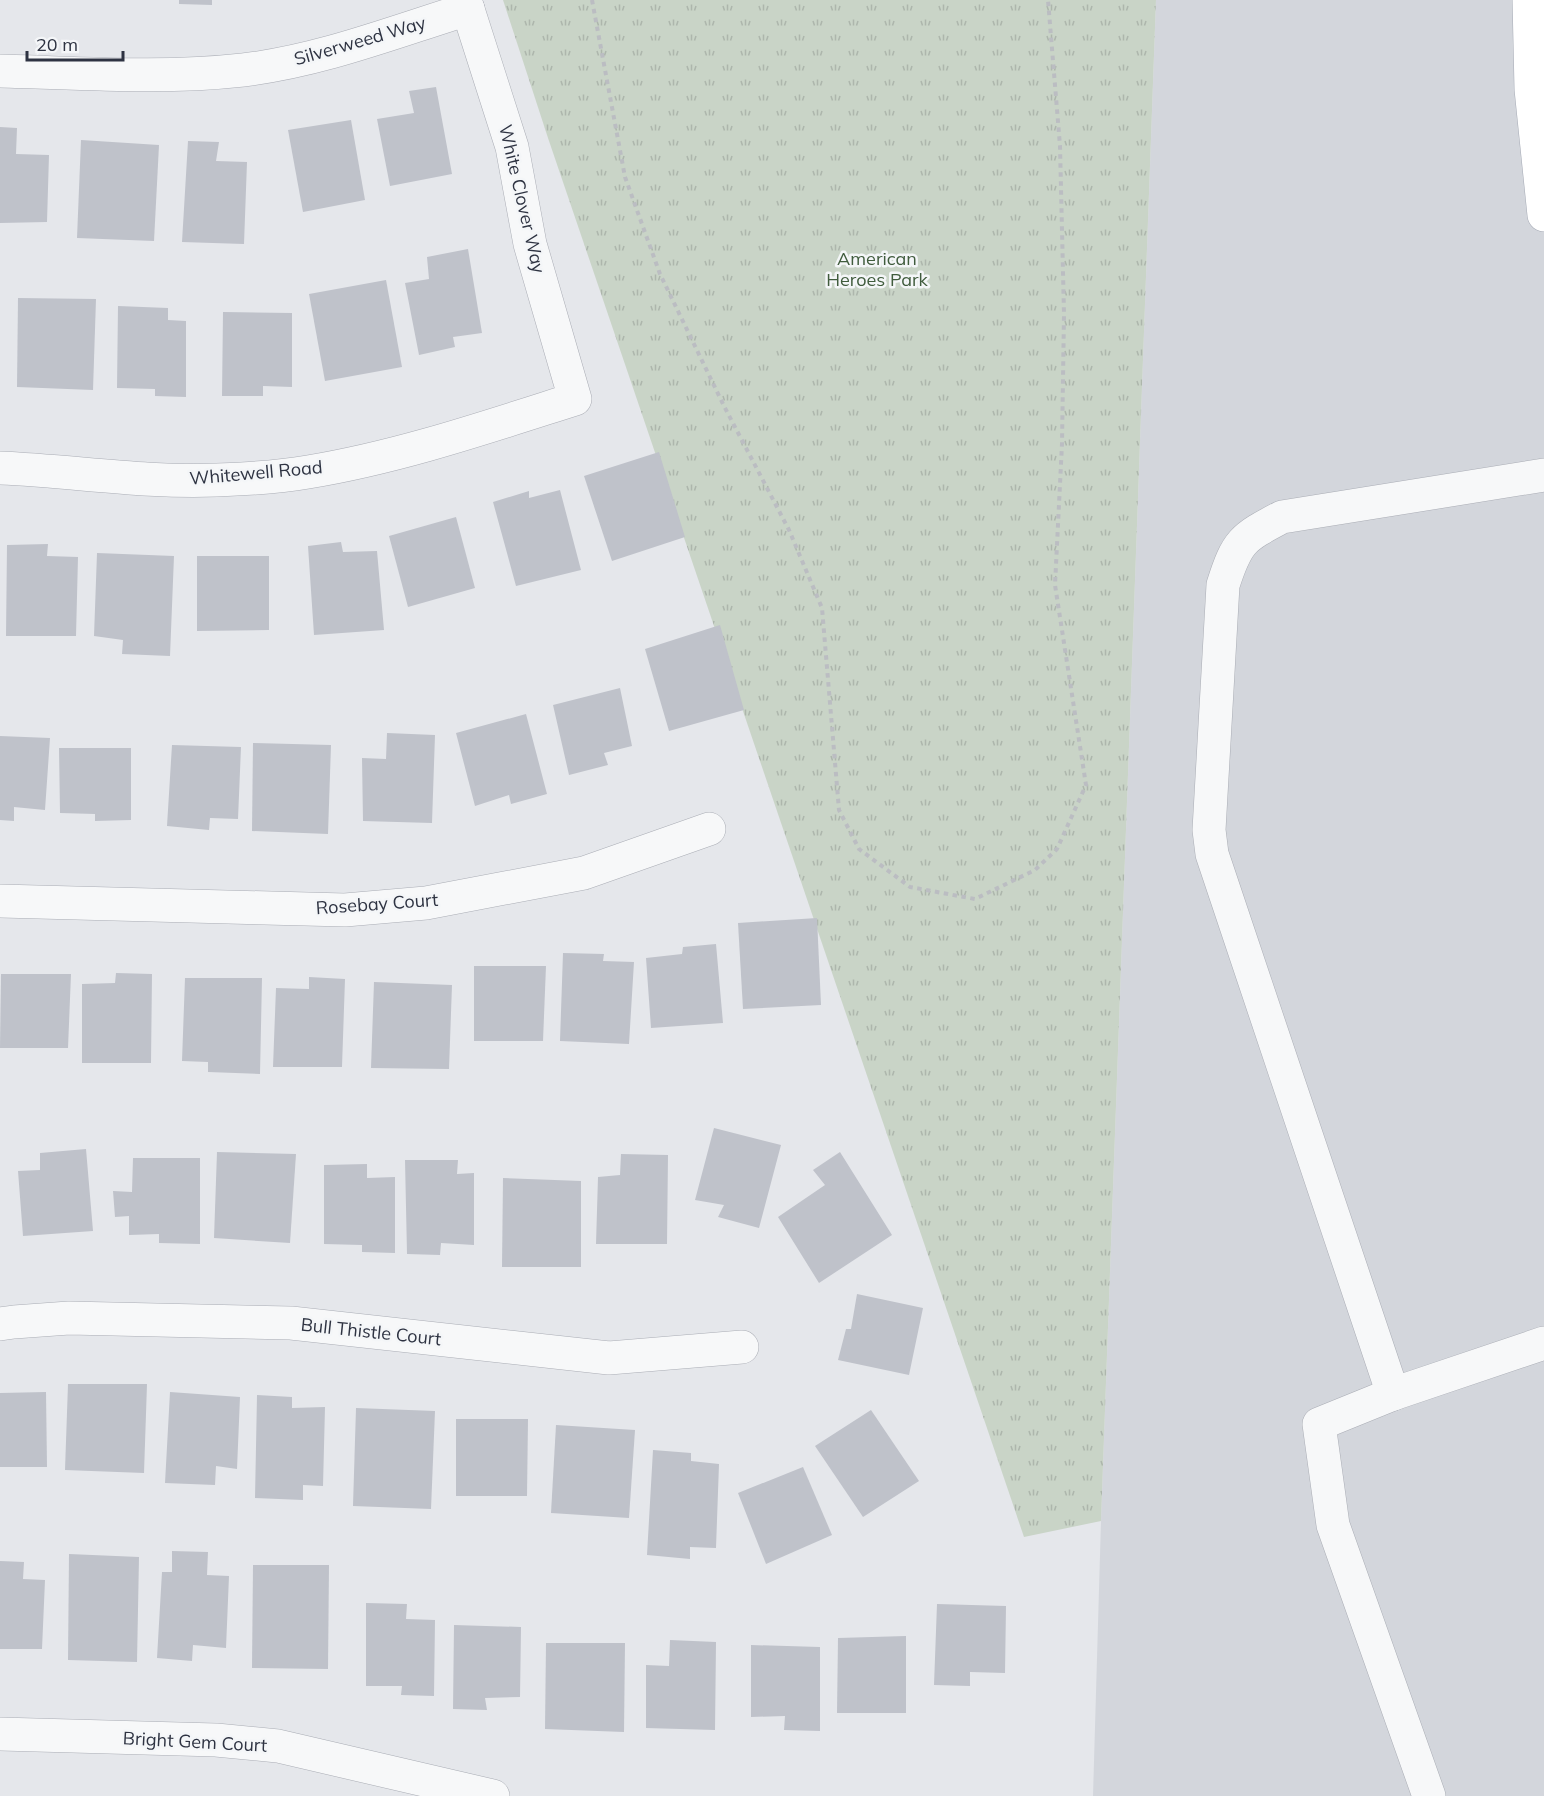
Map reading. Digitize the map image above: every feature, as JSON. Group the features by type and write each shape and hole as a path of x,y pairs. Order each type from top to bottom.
{"main road":[{"path":"1529,0 1531,88 1544,215"}],"street":[{"name":"Silverweed Way","path":"0,71 173,76 244,70 314,58 466,4"},
{"name":"White Clover Way","path":"466,4 512,147 530,244 575,399"},
{"name":"Whitewell Road","path":"0,468 59,470 138,479 217,480 307,472 432,444 575,399"},
{"path":"1394,1394 1212,854 1209,830 1223,585 1232,555 1249,535 1282,517 1544,475"},
{"name":"Rosebay Court","path":"0,901 345,910 426,903 584,873 709,829"},
{"name":"Bull Thistle Court","path":"0,1324 69,1318 291,1323 609,1358 742,1347"},
{"path":"1429,1796 1333,1525 1319,1424 1394,1394 1544,1343"},
{"name":"Bright Gem Court","path":"0,1734 216,1740 278,1746 493,1796"}],"path":[{"path":"592,0 625,177 660,274 724,406 789,530 822,608 839,810 859,849 910,887 975,899 1035,870 1057,849 1086,785 1055,585 1062,444 1064,315 1060,146 1048,0"}],"shaded area":[{"path":"1156,0 1544,0 1544,1796 1093,1796"}],"green space":[{"name":"American Heroes Park","path":"503,0 1156,0 1101,1521 1024,1537"}],"building":[{"path":"179,0 212,0 212,5 179,4"},
{"path":"436,87 452,174 390,186 377,119 414,113 409,91"},
{"path":"351,120 365,200 303,212 288,130"},
{"path":"0,127 17,128 16,154 49,155 47,222 0,223"},
{"path":"81,140 159,145 154,241 77,238"},
{"path":"188,141 219,142 216,161 247,162 244,244 182,242"},
{"path":"468,249 482,333 453,337 455,347 419,355 405,283 429,279 427,257"},
{"path":"386,280 402,367 325,381 309,294"},
{"path":"18,298 96,299 93,390 17,387"},
{"path":"118,306 168,308 168,320 186,321 186,397 155,396 155,389 117,388"},
{"path":"223,312 292,313 292,387 263,386 263,396 222,396"},
{"path":"659,452 685,537 612,561 584,476"},
{"path":"560,490 581,570 516,586 493,502 529,491 529,498"},
{"path":"456,517 475,588 408,607 389,536"},
{"path":"341,542 343,552 377,551 384,630 314,635 308,546"},
{"path":"48,544 47,556 78,557 76,636 6,636 7,545"},
{"path":"97,553 174,556 170,656 122,654 123,640 94,636"},
{"path":"197,556 269,556 269,630 197,631"},
{"path":"720,625 744,710 669,731 645,649"},
{"path":"620,688 632,746 604,753 608,765 569,775 553,705"},
{"path":"526,714 547,794 511,804 509,795 475,806 456,733"},
{"path":"387,733 435,735 432,823 363,821 362,758 386,759"},
{"path":"0,736 50,738 45,810 14,807 14,821 0,820"},
{"path":"253,743 331,745 328,834 252,831"},
{"path":"172,745 241,747 238,819 210,818 209,830 167,826"},
{"path":"59,748 131,748 131,820 95,821 95,814 60,813"},
{"path":"817,918 821,1005 743,1009 738,923"},
{"path":"716,944 723,1023 651,1028 646,958 682,954 683,947"},
{"path":"563,953 604,954 603,961 634,962 629,1044 560,1041"},
{"path":"474,966 546,966 543,1041 474,1041"},
{"path":"116,973 152,974 151,1063 82,1063 82,984 115,983"},
{"path":"1,974 71,974 68,1048 0,1048"},
{"path":"309,977 345,979 342,1067 273,1067 276,988 309,989"},
{"path":"185,978 262,978 260,1074 208,1072 208,1062 182,1061"},
{"path":"374,982 452,985 449,1069 371,1068"},
{"path":"714,1128 781,1145 759,1228 718,1217 724,1205 695,1200"},
{"path":"86,1149 93,1231 23,1236 18,1171 40,1170 40,1153"},
{"path":"217,1152 296,1154 290,1243 214,1238"},
{"path":"840,1152 892,1235 819,1283 778,1217 825,1185 813,1170"},
{"path":"621,1154 668,1155 667,1244 596,1244 598,1177 620,1175"},
{"path":"133,1158 200,1158 200,1244 159,1243 159,1234 129,1235 129,1216 115,1217 113,1191 132,1192"},
{"path":"405,1160 458,1160 457,1174 474,1173 474,1245 441,1243 440,1255 407,1254"},
{"path":"367,1164 367,1178 395,1177 395,1253 362,1252 362,1245 324,1244 324,1165"},
{"path":"503,1178 581,1181 581,1267 502,1267"},
{"path":"857,1294 923,1308 909,1375 838,1360 846,1329 851,1329"},
{"path":"68,1384 147,1384 144,1473 65,1470"},
{"path":"46,1392 47,1467 0,1467 0,1393"},
{"path":"170,1392 240,1397 237,1469 216,1466 215,1485 165,1483"},
{"path":"257,1395 292,1397 292,1408 325,1407 323,1486 303,1485 303,1500 255,1498"},
{"path":"356,1408 435,1411 431,1509 353,1506"},
{"path":"871,1410 919,1481 863,1517 815,1446"},
{"path":"456,1419 528,1419 527,1496 456,1496"},
{"path":"556,1425 635,1430 629,1518 551,1513"},
{"path":"653,1450 691,1453 691,1461 719,1464 716,1548 690,1547 690,1559 647,1555"},
{"path":"803,1467 832,1535 766,1564 738,1493"},
{"path":"172,1551 208,1552 207,1575 229,1576 226,1648 193,1645 192,1661 157,1658 162,1572 172,1572"},
{"path":"69,1554 139,1557 137,1662 68,1660"},
{"path":"0,1561 24,1562 23,1579 45,1580 42,1649 0,1649"},
{"path":"253,1565 329,1565 328,1669 252,1668"},
{"path":"366,1603 407,1604 406,1619 435,1620 434,1696 401,1695 402,1686 366,1686"},
{"path":"937,1604 1006,1606 1005,1673 970,1672 970,1686 934,1685"},
{"path":"454,1625 521,1627 520,1697 485,1698 487,1710 453,1709"},
{"path":"906,1636 906,1713 837,1713 838,1638"},
{"path":"670,1640 716,1642 715,1730 646,1728 646,1665 669,1666"},
{"path":"546,1643 625,1643 624,1732 545,1729"},
{"path":"751,1645 820,1647 820,1731 784,1730 785,1716 751,1717"}]}
